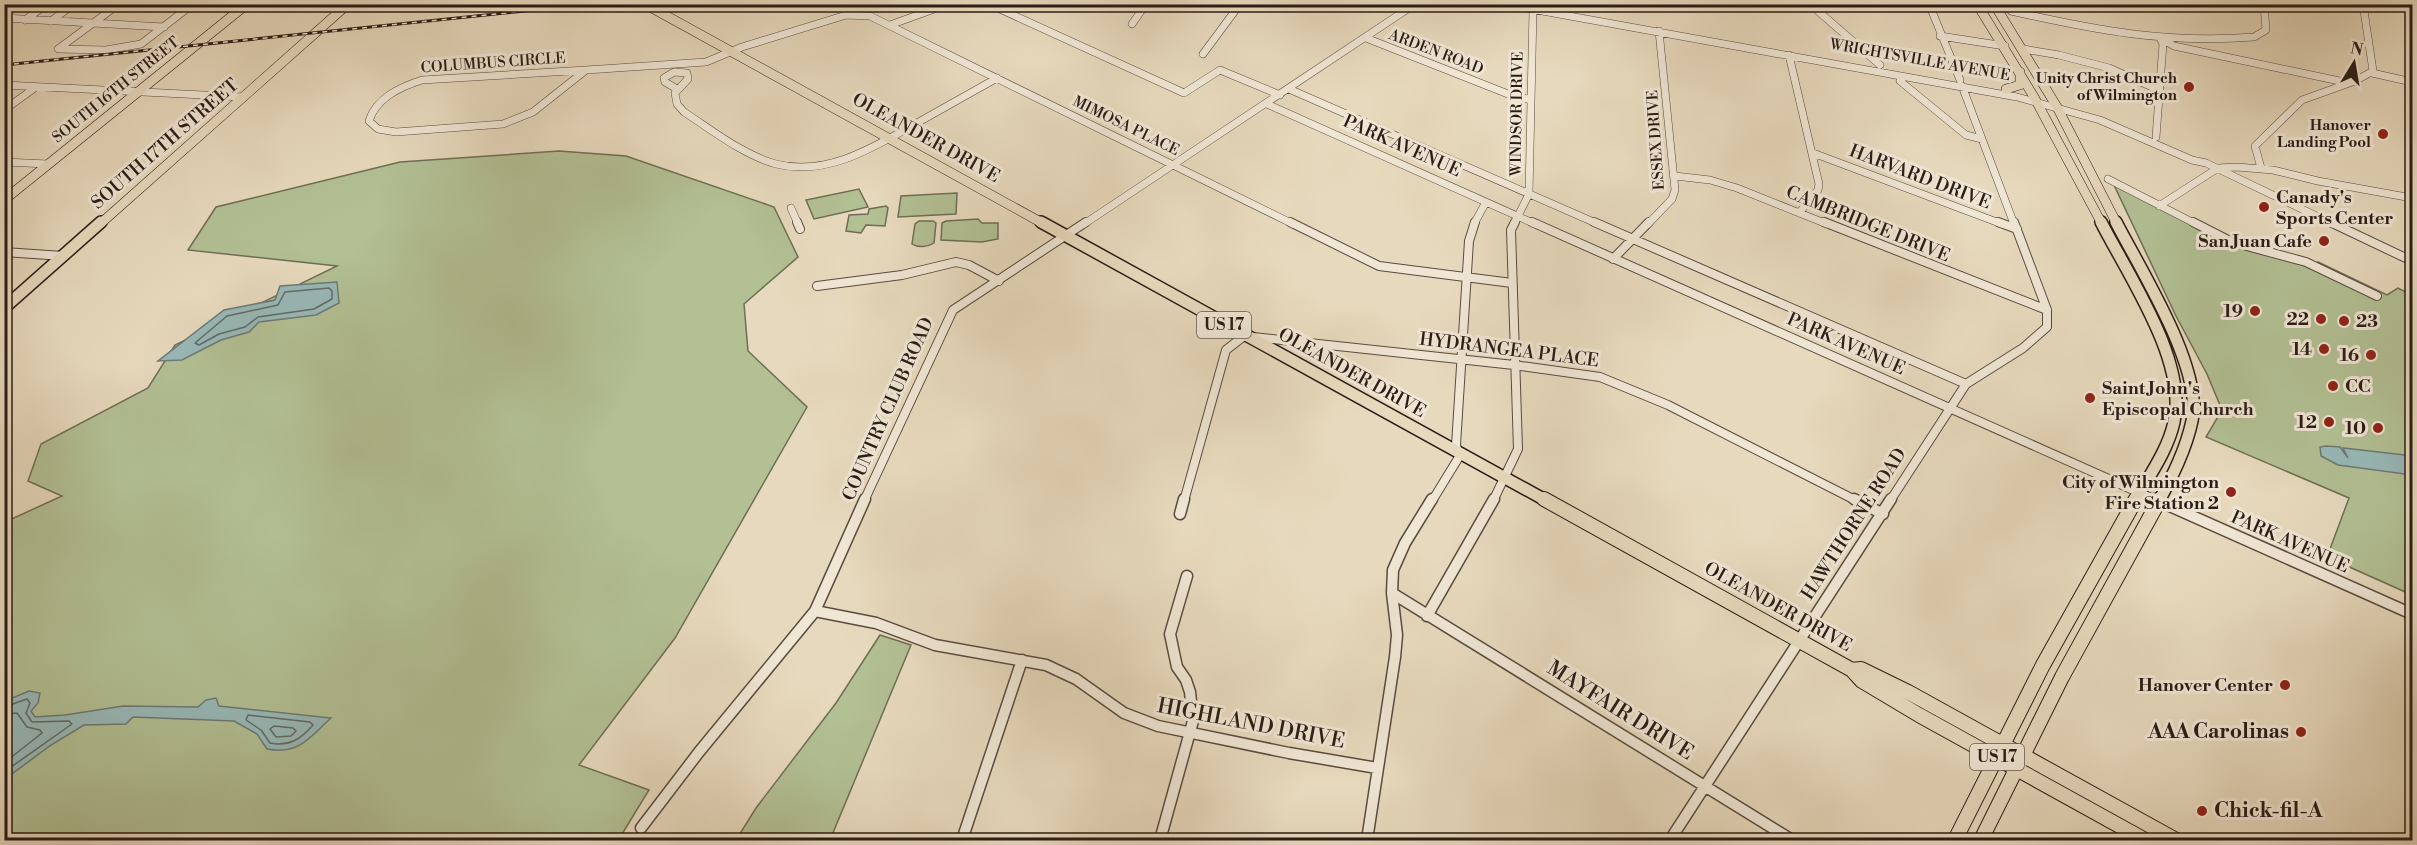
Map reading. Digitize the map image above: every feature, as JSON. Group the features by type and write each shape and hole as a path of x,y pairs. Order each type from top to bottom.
{"main road":[{"name":"SOUTH 16TH STREET","path":"4,200 247,4"},
{"name":"SOUTH 17TH STREET","path":"4,308 348,4"},
{"name":"OLEANDER DRIVE","path":"645,4 1800,641 1851,670 1862,681 2001,751 2145,840"},
{"path":"1955,840 2043,665 2173,430 2177,409 2173,375 2158,334 2036,98 1977,4"},
{"path":"1981,840 2062,677 2178,466 2191,430 2193,408 2189,376 2169,325 2055,103 1994,4"},
{"path":"2006,88 2020,85 2020,72"},
{"name":"OLEANDER DRIVE","path":"2021,763 2176,840"}],"street":[{"path":"4,16 20,4"},
{"path":"25,20 47,4"},
{"path":"51,21 74,4"},
{"path":"93,23 119,4"},
{"name":"SOUTH 16TH STREET","path":"93,23 58,49 93,50 145,42 193,4"},
{"path":"890,25 948,4"},
{"name":"PARK AVENUE","path":"989,4 1184,93 1220,70 1285,92 1528,194 1966,384"},
{"path":"1132,24 1146,4"},
{"path":"1203,54 1240,4"},
{"name":"COUNTRY CLUB ROAD","path":"641,828 699,752 815,611 947,318 956,308 1415,4"},
{"name":"WRIGHTSVILLE AVENUE","path":"1503,4 1961,83 2006,88 2036,98"},
{"path":"1810,4 1880,65"},
{"path":"1929,4 2047,310 2048,324 2043,333 1966,384"},
{"path":"2012,4 2011,11 2101,31 2160,38 2254,37 2265,30 2264,4"},
{"path":"2363,4 2372,73"},
{"name":"WINDSOR DRIVE","path":"1427,616 1444,590 1505,480 1518,449 1511,230 1528,194 1533,10"},
{"name":"MIMOSA PLACE","path":"731,52 846,15 870,16 1379,266 1512,283"},
{"path":"4,16 25,20 164,27"},
{"name":"ESSEX DRIVE","path":"1614,259 1672,199 1675,190 1659,31"},
{"path":"1940,36 2005,46"},
{"name":"ARDEN ROAD","path":"1366,38 1508,94 1531,100"},
{"path":"2160,38 2174,46 2349,83"},
{"path":"2156,137 2163,44 2160,38"},
{"name":"WRIGHTSVILLE AVENUE","path":"1723,42 1880,65 2095,112 2199,156 2206,163"},
{"path":"2023,49 2059,55 2109,68 2159,90"},
{"name":"COLUMBUS CIRCLE","path":"586,70 533,112 502,124 396,132 378,129 369,121 373,110 390,95 422,80 586,70 698,64 712,61 731,52"},
{"path":"1789,54 1819,188 1799,213"},
{"path":"2261,168 2255,146 2302,100 2372,73 2412,82"},
{"path":"677,89 676,100 684,112 757,156 776,164 804,167 834,164 854,157 998,78"},
{"path":"1900,81 1966,135 1982,139"},
{"path":"4,85 243,98"},
{"path":"4,110 36,87"},
{"name":"WRIGHTSVILLE AVENUE","path":"2055,103 2192,160 2218,168 2412,261"},
{"name":"PARK AVENUE","path":"1267,104 2412,614"},
{"name":"HARVARD DRIVE","path":"1813,153 2017,229"},
{"path":"4,162 48,164"},
{"path":"2159,206 2218,168 2261,168 2412,198"},
{"name":"CAMBRIDGE DRIVE","path":"1675,176 1720,182 2047,310"},
{"path":"2108,179 2232,242 2306,262 2378,296"},
{"path":"1367,840 1397,635 1392,593 1395,564 1405,543 1455,467 1459,454 1456,445 1470,235 1486,202"},
{"path":"791,208 800,228"},
{"path":"4,252 63,256"},
{"path":"817,286 902,275 956,262 969,265 999,281"},
{"path":"1180,514 1226,350 1244,336"},
{"name":"HYDRANGEA PLACE","path":"1244,336 1514,365 1600,377 1668,405 1883,514"},
{"name":"HAWTHORNE ROAD","path":"1670,840 1966,384"},
{"path":"1160,840 1194,712 1186,680 1177,667 1170,634 1187,576"},
{"name":"MAYFAIR DRIVE","path":"1392,593 1792,840"},
{"name":"HIGHLAND DRIVE","path":"815,611 876,623 935,645 1022,660 1064,672 1136,719 1158,726 1289,753 1377,768"},
{"path":"962,840 1022,660"}],"green space":[{"path":"559,151 626,156 774,207 798,257 744,304 748,351 807,407 675,638 579,765 649,790 619,839 621,840 5,840 5,522 62,496 28,481 41,444 148,388 175,345 337,266 188,250 216,207 400,162"},
{"path":"2113,183 2226,243 2293,261 2312,269 2318,262 2387,295 2398,288 2412,295 2412,595 2327,557 2349,498 2206,437 2222,410 2207,374 2176,316"},
{"path":"859,189 868,207 814,219 806,200"},
{"path":"957,193 956,214 898,217 901,196"},
{"path":"886,206 888,208 885,226 866,225 861,233 846,231 849,215 868,214 869,209"},
{"path":"978,219 982,223 998,223 998,239 982,242 941,240 942,223"},
{"path":"919,221 936,223 934,243 923,246 912,244 915,224"},
{"path":"880,635 911,645 830,840 736,840 756,808 836,703"}],"water":[{"path":"337,282 339,303 316,315 259,322 249,332 221,340 182,360 158,361 224,310 275,300 280,286"},
{"path":"2320,447 2340,447 2348,458 2343,448 2405,455 2412,458 2412,475 2338,465 2321,456"},
{"path":"29,691 40,693 38,703 31,711 35,717 123,706 198,707 206,700 216,698 219,706 331,718 310,738 287,750 267,749 257,734 234,721 133,717 126,724 84,725 51,745 5,779 5,701"}],"railway":[{"path":"4,65 593,4"}],"place":[{"name":"Unity Christ Church of Wilmington","path":"2189,87"},
{"name":"Hanover Landing Pool","path":"2383,134"},
{"name":"Canady's Sports Center","path":"2264,207"},
{"name":"San Juan Cafe","path":"2324,241"},
{"name":"19","path":"2255,311"},
{"name":"22","path":"2321,319"},
{"name":"23","path":"2344,321"},
{"name":"14","path":"2324,349"},
{"name":"16","path":"2371,355"},
{"name":"CC","path":"2333,386"},
{"name":"Saint John's Episcopal Church","path":"2090,398"},
{"name":"12","path":"2329,422"},
{"name":"10","path":"2378,428"},
{"name":"City of Wilmington Fire Station 2","path":"2231,492"},
{"name":"Hanover Center","path":"2285,685"},
{"name":"AAA Carolinas","path":"2301,732"},
{"name":"Chick-fil-A","path":"2202,811"}]}
